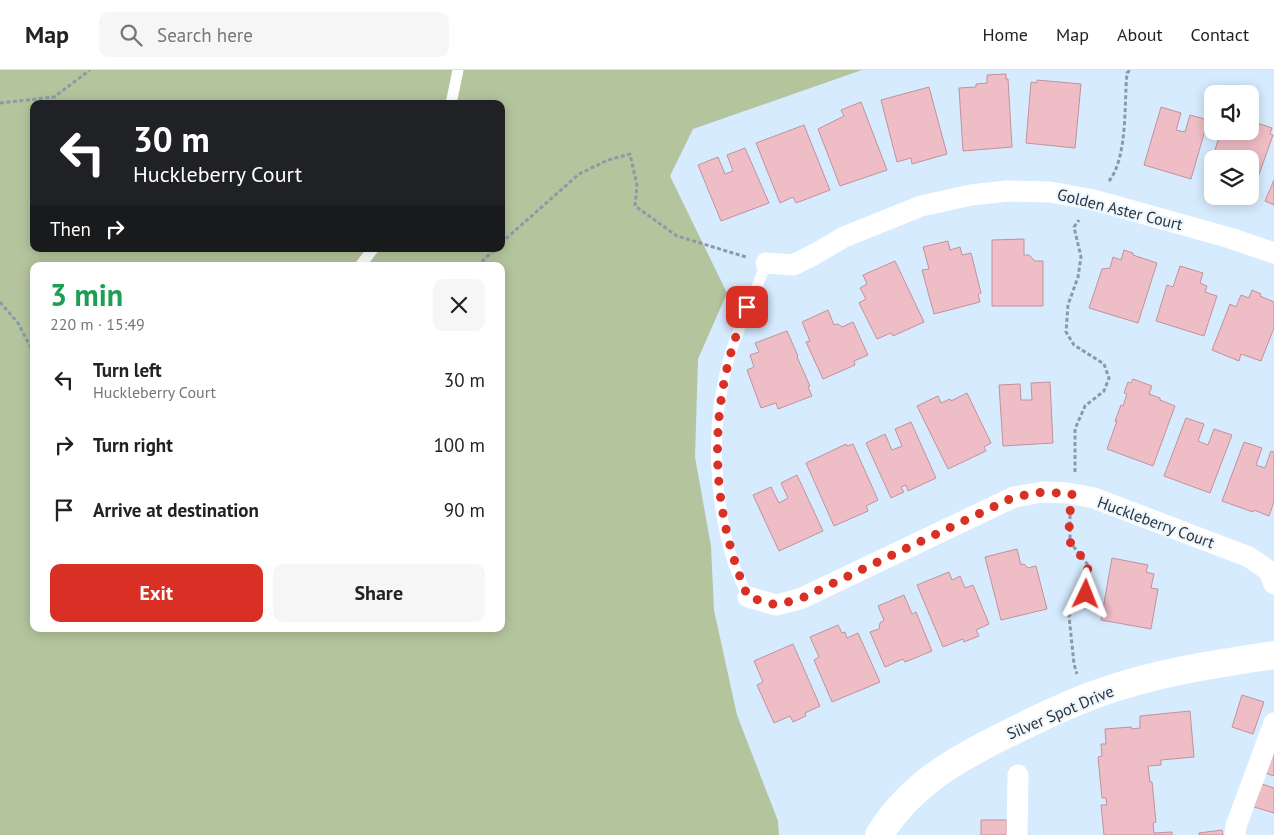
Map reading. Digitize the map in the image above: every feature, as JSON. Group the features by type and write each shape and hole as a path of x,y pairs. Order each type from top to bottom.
{"street":[{"name":"Golden Aster Court","path":"766,263 793,265 844,237 922,206 971,195 1007,191 1050,192 1094,200 1230,238 1274,253"},
{"name":"Huckleberry Court","path":"748,597 776,605 800,599 1014,497 1043,492 1094,498 1249,556 1269,570 1274,584"},
{"name":"Silver Spot Drive","path":"879,835 887,822 913,794 940,770 972,751 1066,706 1126,684 1161,674 1199,666 1274,655"},
{"path":"1236,835 1236,826 1274,723"},
{"path":"1018,775 1018,835"}],"lane":[{"path":"452,100 458,70"},
{"path":"363,262 371,252"},
{"path":"748,597 734,563 725,528 719,490 717,446 720,404 727,364 739,327 766,263"}],"path":[{"path":"0,103 54,97 90,70"},
{"path":"1085,698 1074,664 1069,616 1086,594 1088,565 1070,542 1069,522 1075,463 1075,430 1085,406 1104,391 1109,378 1104,364 1074,345 1066,332 1068,305 1078,277 1081,257 1074,226 1115,174 1125,126 1124,100 1127,73 1130,70"},
{"path":"505,239 579,174 608,160 630,154 638,185 635,206 677,236 766,263"},
{"path":"481,262 492,252"},
{"path":"0,302 18,323 30,346"}],"green space":[{"path":"0,70 862,70 693,129 670,176 727,293 698,359 695,457 711,546 714,610 737,715 778,821 779,835 0,835"}],"building":[{"path":"1006,74 1006,79 1008,79 1012,147 963,151 959,88 976,87 976,84 987,83 987,75"},
{"path":"1037,80 1081,84 1075,148 1026,143 1031,82 1037,83"},
{"path":"929,87 947,154 912,164 911,158 897,162 881,100"},
{"path":"861,102 887,170 840,186 818,129 844,116 841,110"},
{"path":"1161,107 1181,113 1176,130 1185,132 1190,115 1204,119 1204,134 1191,179 1144,165"},
{"path":"1259,124 1272,128 1270,134 1273,135 1259,174 1259,150 1215,150 1218,140 1259,140"},
{"path":"804,125 830,190 796,203 793,197 780,203 756,143"},
{"path":"745,148 769,203 721,221 698,165 718,157 725,174 733,171 727,155"},
{"path":"1274,180 1274,205 1265,201"},
{"path":"1024,239 1024,255 1029,255 1035,261 1043,261 1043,306 992,306 992,240"},
{"path":"948,241 950,250 960,247 962,255 971,253 981,293 978,294 980,302 934,314 922,270 929,269 923,247"},
{"path":"1124,250 1157,263 1138,323 1089,308 1102,269 1110,268 1113,257 1121,260"},
{"path":"895,261 924,322 893,336 891,333 877,339 859,303 866,299 860,288 867,284 863,275"},
{"path":"1180,266 1203,273 1200,283 1207,286 1205,292 1217,296 1204,336 1156,321 1167,285 1173,287"},
{"path":"1252,290 1274,302 1274,328 1261,361 1241,354 1239,361 1212,350 1230,304 1236,307 1241,295 1249,298"},
{"path":"828,310 834,325 838,324 842,327 853,322 868,355 854,361 855,365 823,379 806,342 810,341 802,322"},
{"path":"787,331 810,386 808,387 812,396 778,409 776,403 761,408 747,370 754,367 750,355 759,352 755,343"},
{"path":"1133,379 1152,386 1149,394 1175,406 1153,466 1107,449 1117,421 1115,421 1127,394 1124,393 1128,382 1131,383"},
{"path":"1050,382 1053,443 1003,446 999,385 1020,384 1021,400 1032,400 1031,383"},
{"path":"967,393 991,443 984,447 986,451 948,469 917,406 938,396 941,403 950,399 951,401"},
{"path":"1186,418 1204,424 1198,441 1208,445 1214,429 1232,435 1210,493 1164,476"},
{"path":"911,422 936,478 908,491 906,485 901,487 904,492 891,498 866,443 885,434 892,450 902,446 895,429"},
{"path":"1244,442 1262,448 1256,465 1265,468 1271,451 1274,452 1274,502 1269,516 1222,501"},
{"path":"846,444 847,446 853,444 878,500 866,506 868,511 834,526 806,463"},
{"path":"797,475 823,531 779,551 753,495 771,487 779,503 788,498 781,483"},
{"path":"1017,549 1021,565 1024,564 1028,568 1036,566 1047,609 1001,620 985,557"},
{"path":"1112,558 1148,565 1146,572 1154,574 1151,588 1158,589 1151,629 1101,620"},
{"path":"949,572 952,580 960,576 965,588 973,585 989,624 976,630 979,636 964,642 963,639 943,647 917,585"},
{"path":"904,595 912,614 916,612 932,651 905,662 903,659 885,667 870,632 879,629 880,623 884,620 878,606"},
{"path":"838,625 842,633 845,632 847,638 858,633 880,682 832,702 814,660 819,657 810,637"},
{"path":"793,644 820,706 805,713 806,716 793,722 790,716 774,723 757,685 763,682 754,661"},
{"path":"1242,695 1264,702 1253,734 1232,727"},
{"path":"1190,711 1194,757 1161,760 1161,765 1148,766 1150,782 1152,782 1156,822 1153,823 1154,833 1172,832 1172,835 1104,835 1101,805 1107,805 1106,798 1102,798 1098,757 1102,756 1101,744 1106,744 1105,729 1140,728 1140,716"},
{"path":"1274,748 1274,776 1265,773"},
{"path":"1262,784 1274,788 1274,813 1254,807"},
{"path":"981,820 1007,820 1006,835 981,835"},
{"path":"1222,830 1223,835 1199,835 1199,833"}],"route":[{"path":"747,307 727,364 720,404 717,446 719,490 725,528 734,563 748,597 776,605 800,599 1014,497 1043,492 1072,494 1069,522 1070,542 1088,565 1086,594"}]}
